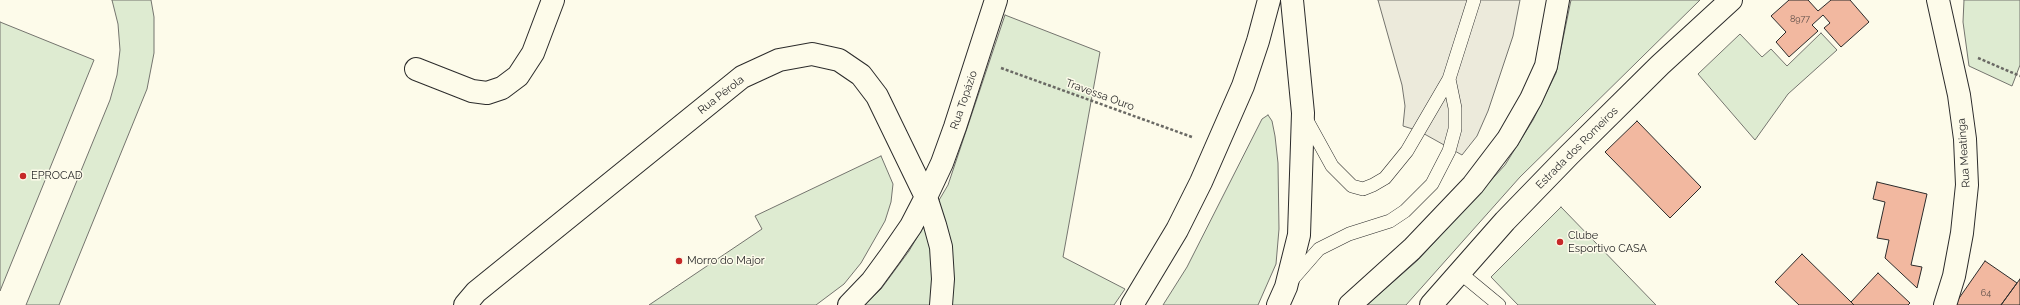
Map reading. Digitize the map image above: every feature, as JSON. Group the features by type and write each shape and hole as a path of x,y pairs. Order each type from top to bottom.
{"street":[{"path":"416,69 472,91 488,93 502,88 518,76 532,53 553,0"},
{"name":"Rua Topázio","path":"926,197 942,163 978,60 996,0"},
{"path":"1132,305 1177,230 1217,146 1243,86 1269,0"},
{"path":"1282,296 1298,235 1303,113 1292,0"},
{"path":"1350,305 1412,249 1473,185 1508,139 1531,99 1546,66 1558,0"},
{"name":"Estrada dos Romeiros","path":"1431,305 1505,221 1569,155 1660,65 1731,0"},
{"name":"Rua Meatinga","path":"1938,0 1959,95 1965,139 1967,185 1962,233 1954,276 1945,305"},
{"name":"Rua Pérola","path":"465,305 476,292 742,77 779,60 812,54 839,60 861,75 877,96 926,197 941,247 943,279 941,305"},
{"path":"849,305 872,281 891,255 911,226 926,197"}],"lane":[{"path":"1303,113 1332,166 1352,186 1363,189 1374,185 1385,178 1396,166 1411,144 1449,80 1474,0"},
{"path":"1282,296 1319,249 1350,234 1390,221 1405,211 1432,184 1449,151 1455,129 1455,108 1449,80"},
{"path":"1459,272 1499,305"}],"path":[{"path":"1948,44 2020,76"},
{"name":"Travessa Ouro","path":"978,60 1217,146"}],"green space":[{"path":"112,0 151,0 154,17 154,53 147,89 59,305 26,305 110,100 117,75 120,50 118,24"},
{"path":"1571,0 1700,0 1520,177 1406,305 1367,305 1418,260 1505,165 1533,120 1556,73"},
{"path":"1964,0 2020,0 2020,65 2012,86 1969,66 1963,22"},
{"path":"1005,15 1100,52 1063,257 1125,289 1114,305 864,305 881,289 909,251 948,185"},
{"name":"EPROCAD","path":"0,22 94,60 0,291"},
{"path":"1821,33 1837,50 1788,94 1755,140 1698,74 1740,34 1762,57 1771,49 1787,66"},
{"path":"1268,115 1272,121 1278,163 1279,229 1276,264 1258,305 1163,305 1187,267 1262,119"},
{"path":"881,156 893,184 891,202 885,221 861,263 844,284 816,305 649,305 762,229 755,216"},
{"name":"Clube Esportivo CASA","path":"1561,207 1656,305 1518,305 1491,277"}],"shaded area":[{"path":"1378,0 1520,0 1513,36 1488,111 1477,136 1462,155 1419,131 1403,126 1405,106 1402,85"}],"building":[{"path":"1789,0 1808,0 1818,11 1831,0 1850,0 1869,22 1841,47 1824,28 1830,23 1823,15 1812,25 1818,31 1789,57 1776,42 1786,32 1771,16"},
{"path":"1637,121 1701,187 1670,218 1605,152"},
{"path":"1877,182 1927,194 1911,265 1922,267 1917,288 1885,258 1889,240 1877,238 1885,202 1873,199"},
{"path":"1802,254 1854,305 1799,305 1775,282"},
{"path":"1985,261 2017,283 2001,305 1955,304"},
{"path":"1878,273 1910,303 1908,305 1854,305 1851,302"},
{"path":"2020,279 2020,305 2001,305 2017,283"}],"place":[{"name":"EPROCAD","path":"23,176"},
{"name":"Clube Esportivo CASA","path":"1560,242"},
{"name":"Morro do Major","path":"679,261"}]}
